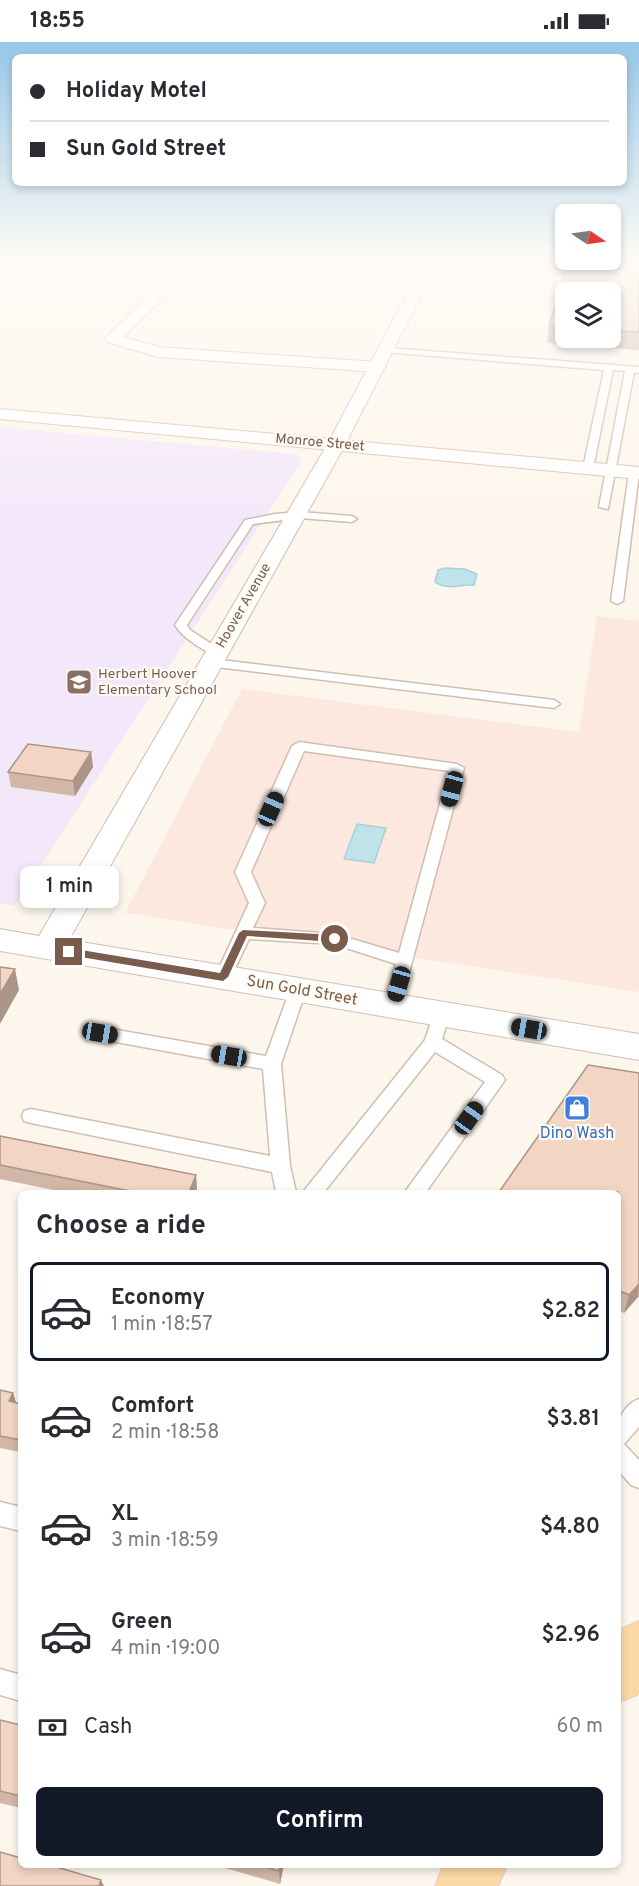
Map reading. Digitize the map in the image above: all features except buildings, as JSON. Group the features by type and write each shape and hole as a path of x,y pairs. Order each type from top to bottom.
{"main road":[{"path":"621,1672 639,1647"},
{"path":"464,1886 476,1868"}],"street":[{"path":"137,346 158,352 378,368"},
{"name":"Hoover Avenue","path":"48,948 298,513 389,346"},
{"name":"Monroe Street","path":"0,414 636,473"},
{"name":"Sun Gold Street","path":"0,940 393,1006 437,1028 639,1047"}],"lane":[{"path":"387,350 634,370 609,470 604,507"},
{"path":"588,468 609,368"},
{"path":"617,601 636,473"},
{"path":"352,519 298,513 249,522 181,625 185,632 215,657 554,705"},
{"path":"223,977 257,903 243,872 299,746 457,768 393,1006"},
{"path":"243,933 335,939 364,946 405,961"},
{"path":"286,1190 280,1166 272,1064 298,990"},
{"path":"315,1190 437,1028 496,1080 416,1190"},
{"path":"100,1033 272,1064"},
{"path":"32,1116 280,1166"},
{"path":"621,1432 639,1410"},
{"path":"621,1456 639,1477"},
{"path":"0,1514 18,1518"},
{"path":"0,1682 18,1687"}],"shaded area":[{"name":"Herbert Hoover Elementary School","path":"0,427 294,454 302,460 15,906 0,903"},
{"path":"597,616 639,621 639,992 125,913 242,689 579,732"}],"water":[{"path":"465,569 477,574 474,585 449,587 435,582 438,570"},
{"path":"357,824 386,828 374,863 344,859"}],"place":[{"name":"Herbert Hoover Elementary School","path":"79,682"},
{"name":"Dino Wash","path":"577,1108"}],"route":[{"path":"69,952 223,977 243,933 335,939"}]}
